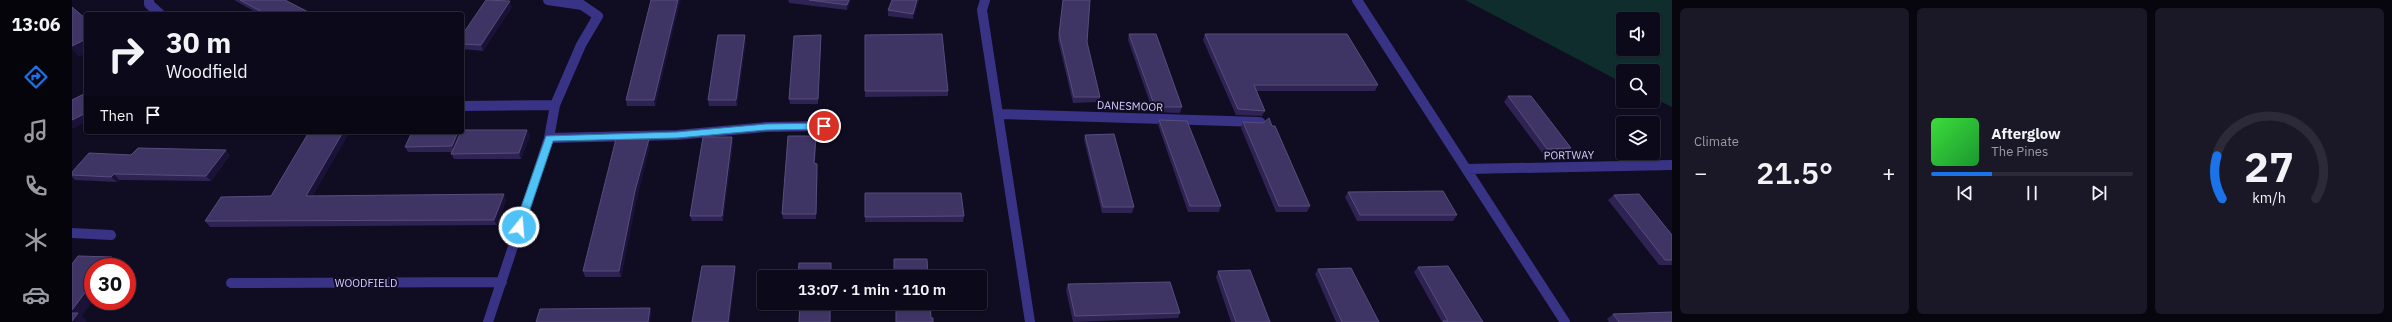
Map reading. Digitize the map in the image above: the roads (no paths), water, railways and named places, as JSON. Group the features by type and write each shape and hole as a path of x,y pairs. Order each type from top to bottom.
{"street":[{"path":"149,0 150,4 158,12"},
{"path":"488,322 532,185 549,138 555,105 581,45 598,16 582,5 548,0"},
{"path":"985,0 982,10 1030,322"},
{"path":"1357,0 1565,322"},
{"path":"464,106 555,105"},
{"name":"DANESMOOR","path":"999,114 1260,122"},
{"path":"549,138 677,135 766,127 824,126"},
{"name":"PORTWAY","path":"1467,169 1672,165"},
{"path":"72,234 111,235"},
{"name":"WOODFIELD","path":"231,283 502,282"}]}
